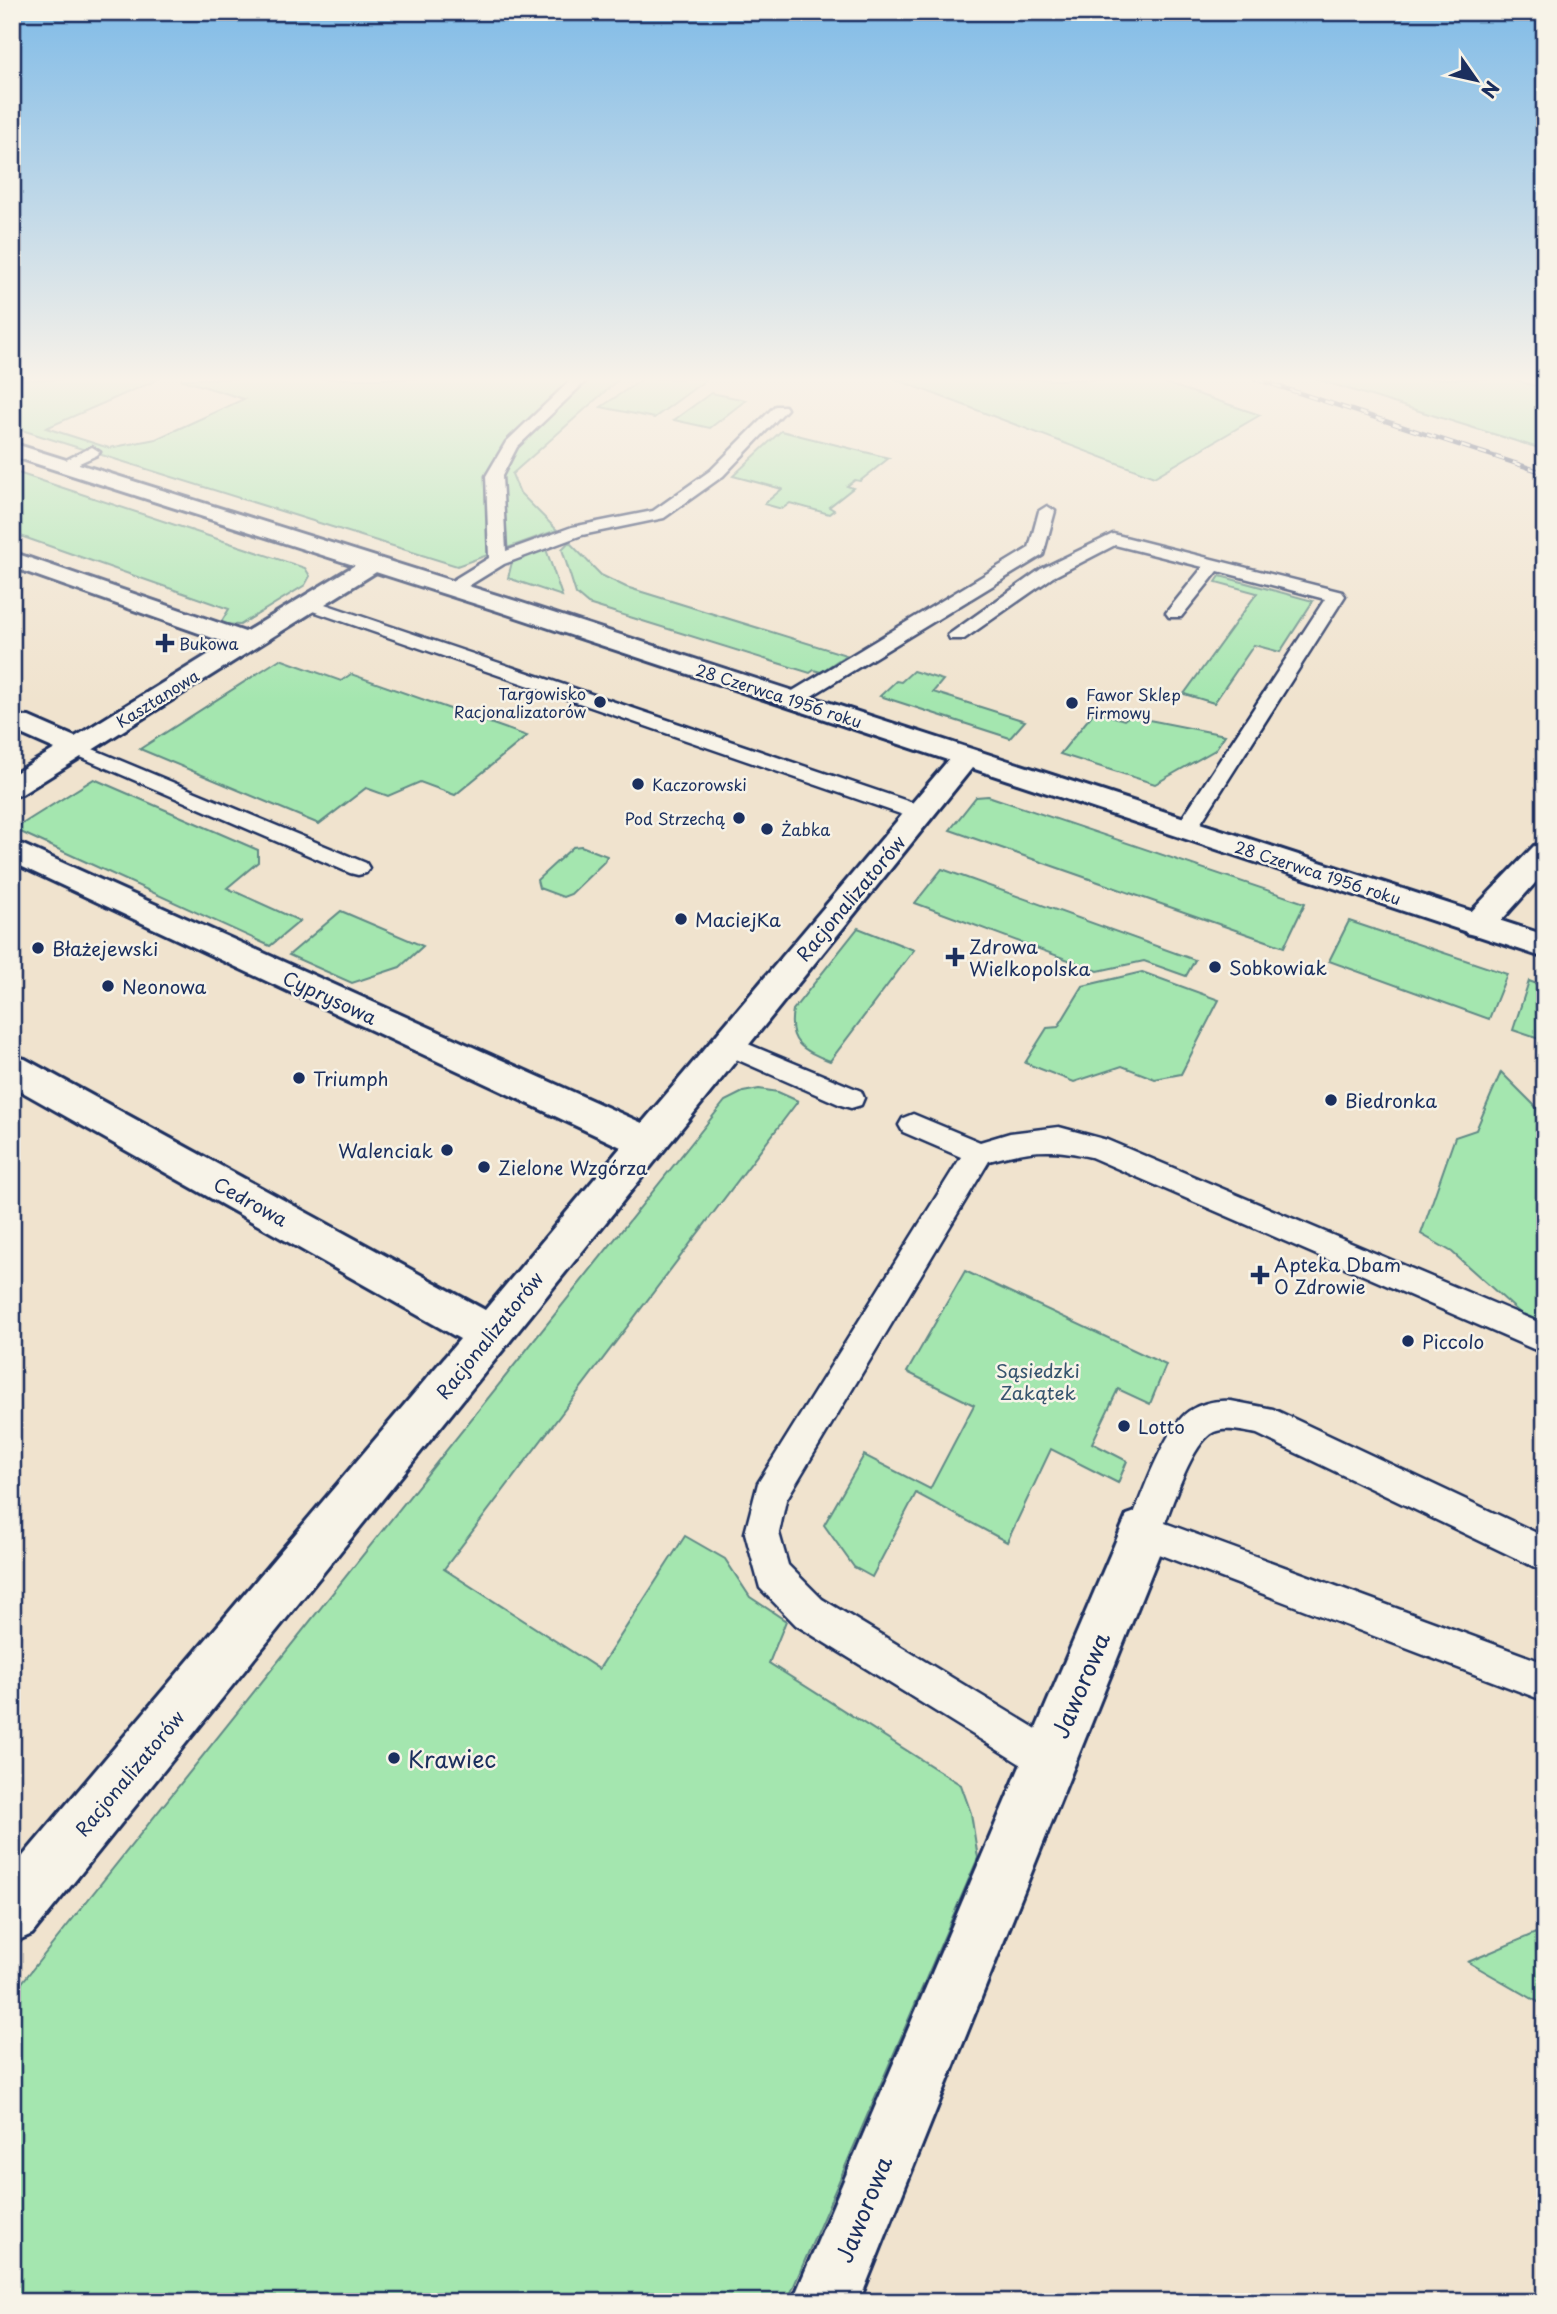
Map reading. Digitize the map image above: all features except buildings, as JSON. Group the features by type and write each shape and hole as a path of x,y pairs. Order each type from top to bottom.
{"street":[{"name":"28 Czerwca 1956 roku","path":"133,487 793,699 1545,947"},
{"path":"12,559 248,642"},
{"name":"Kasztanowa","path":"12,788 373,564"},
{"path":"19,723 76,748"},
{"name":"Racjonalizatorów","path":"12,1914 966,757"},
{"name":"Cyprysowa","path":"12,850 648,1143"},
{"path":"1478,925 1545,853"},
{"name":"Cedrowa","path":"12,1069 491,1334"},
{"name":"Jaworowa","path":"825,2302 1144,1532"}],"lane":[{"path":"495,487 498,560"},
{"path":"451,589 498,560 578,531 658,515 697,487"},
{"path":"793,699 1037,551 1047,511"},
{"path":"957,635 1047,573 1113,538 1336,596 1186,829"},
{"path":"1175,613 1214,565"},
{"path":"310,604 920,813"},
{"path":"76,748 358,868"},
{"path":"729,1045 851,1098"},
{"path":"913,1125 979,1153 1010,1144 1059,1138 1097,1148 1545,1340"},
{"path":"979,1153 770,1495 762,1532 773,1575 809,1612 1049,1759"},
{"name":"Jaworowa","path":"1144,1532 1184,1440 1200,1421 1228,1414 1261,1420 1545,1555"},
{"path":"1144,1532 1545,1682"}],"green space":[{"path":"12,487 60,487 305,568 310,576 305,585 240,625 220,624 229,609 12,533"},
{"path":"204,487 517,487 520,493 557,530 457,566"},
{"path":"774,487 853,488 829,507 834,510 829,514 790,503 782,509 764,504 782,489"},
{"path":"569,542 601,575 626,587 846,655 821,672 814,670 810,673 588,604 576,594 562,549"},
{"path":"546,549 562,596 508,578 512,562"},
{"path":"1220,576 1313,601 1280,652 1254,645 1214,703 1184,694 1257,593 1216,582"},
{"path":"280,659 341,681 351,674 527,736 455,795 420,782 388,796 366,788 319,824 140,749"},
{"path":"913,671 943,680 933,692 1025,721 1010,738 880,696 896,681 901,682"},
{"path":"1095,711 1124,720 1129,716 1225,735 1215,750 1155,784 1060,754"},
{"path":"94,779 258,850 258,862 227,888 300,921 270,946 14,829"},
{"path":"988,796 1305,903 1284,947 950,830 976,797"},
{"path":"581,846 607,856 604,862 571,894 563,897 539,888 537,880 573,847"},
{"path":"942,869 1195,960 1186,976 1144,961 1098,971 915,903"},
{"path":"341,911 423,946 400,967 352,983 289,955"},
{"path":"1349,921 1507,974 1489,1019 1329,961"},
{"path":"858,928 914,950 830,1061 799,1044 792,1030 793,1010"},
{"path":"1142,972 1219,1000 1181,1074 1155,1079 1122,1066 1074,1082 1025,1063 1047,1028 1058,1027 1083,986"},
{"path":"1529,981 1545,987 1545,1041 1513,1030"},
{"path":"1501,1072 1545,1116 1545,1324 1521,1314 1452,1252 1421,1234 1455,1137 1476,1130"},
{"path":"759,1089 778,1092 798,1101 444,1569 599,1669 685,1536 725,1559 750,1597 786,1621 769,1663 961,1785 971,1813 978,1858 787,2302 12,2302 12,1995 725,1101 743,1092"},
{"name":"Sąsiedzki Zakątek","path":"965,1271 1166,1365 1150,1404 1118,1389 1092,1443 1127,1461 1118,1483 1051,1449 1007,1542 916,1493 872,1577 854,1567 824,1525 864,1455 930,1489 974,1405 907,1372"},
{"path":"1545,1929 1545,2006 1468,1962"}],"place":[{"name":"Bukowa","path":"165,643"},
{"name":"Targowisko Racjonalizatorów","path":"600,702"},
{"name":"Fawor Sklep Firmowy","path":"1072,703"},
{"name":"Kaczorowski","path":"638,784"},
{"name":"Pod Strzechą","path":"739,818"},
{"name":"Żabka","path":"767,829"},
{"name":"MaciejKa","path":"681,919"},
{"name":"Błażejewski","path":"38,948"},
{"name":"Zdrowa Wielkopolska","path":"955,957"},
{"name":"Sobkowiak","path":"1215,967"},
{"name":"Neonowa","path":"108,986"},
{"name":"Triumph","path":"299,1078"},
{"name":"Biedronka","path":"1331,1100"},
{"name":"Walenciak","path":"447,1150"},
{"name":"Zielone Wzgórza","path":"484,1167"},
{"name":"Apteka Dbam O Zdrowie","path":"1260,1275"},
{"name":"Piccolo","path":"1408,1341"},
{"name":"Lotto","path":"1124,1426"},
{"name":"Krawiec","path":"394,1758"}]}
